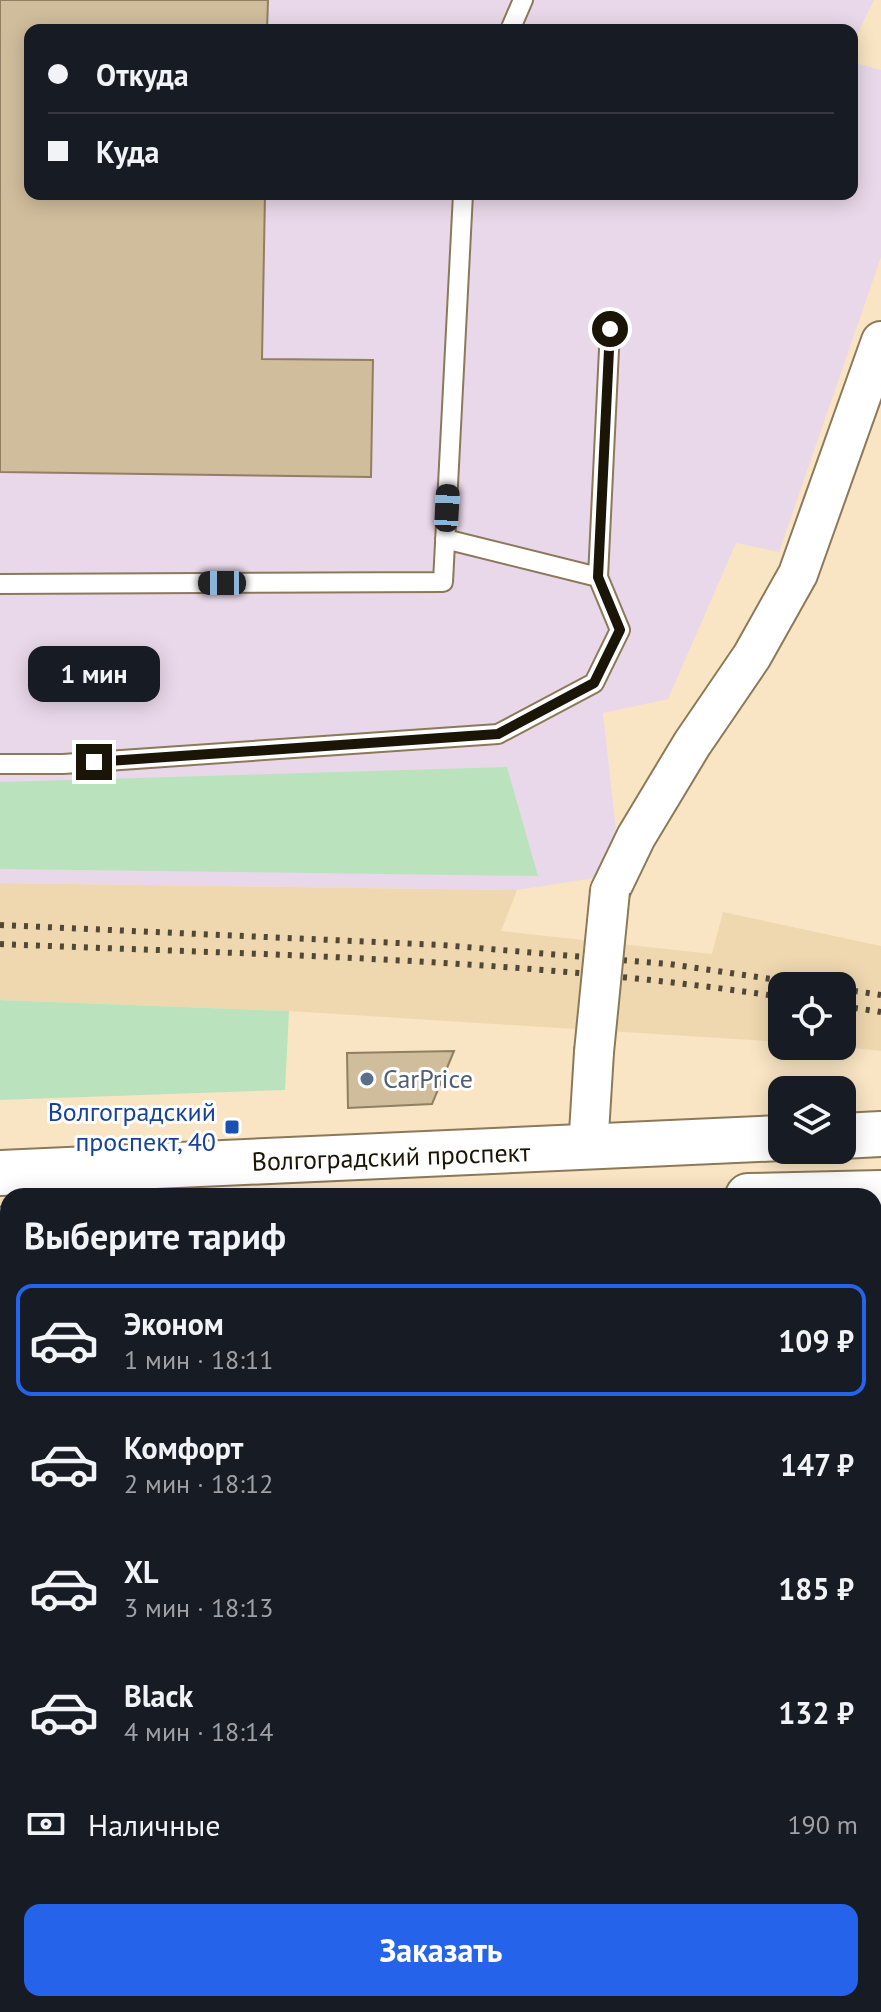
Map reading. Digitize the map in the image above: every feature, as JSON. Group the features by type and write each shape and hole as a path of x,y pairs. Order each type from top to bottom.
{"main road":[{"path":"856,1135 881,1134"},
{"name":"Волгоградский проспект","path":"0,1173 768,1139"}],"street":[{"path":"588,1149 610,891 636,837 692,744 752,656 798,574 881,341"}],"lane":[{"path":"513,24 523,0"},
{"path":"0,584 443,582 463,200"},
{"path":"0,764 63,764 498,734 594,683 620,630 598,577 610,329"},
{"path":"445,539 598,577"}],"shaded area":[{"path":"0,0 874,0 858,33 858,24 24,24 24,200 858,200 858,64 881,70 881,257 779,552 736,543 668,699 603,713 616,830 595,878 517,890 0,883"},
{"path":"0,883 517,890 501,931 712,954 723,912 881,946 881,1051 856,1048 856,972 768,972 768,1041 289,1011 0,1000"}],"green space":[{"path":"507,767 538,876 0,869 0,782"},
{"path":"0,1000 289,1011 285,1090 0,1100"}],"building":[{"path":"0,0 268,0 267,24 24,24 24,200 265,200 262,359 373,360 371,477 0,472"},
{"path":"454,1051 432,1104 348,1108 347,1053"}],"railway":[{"path":"0,925 442,945 669,964 768,979"},
{"path":"0,944 490,966 685,984 768,995"},
{"path":"856,991 881,995"},
{"path":"856,1008 881,1012"}],"place":[{"name":"CarPrice","path":"367,1079"},
{"name":"Волгоградский проспект, 40","path":"232,1127"}],"route":[{"path":"94,762 498,734 594,683 620,630 598,577 610,329"}]}
